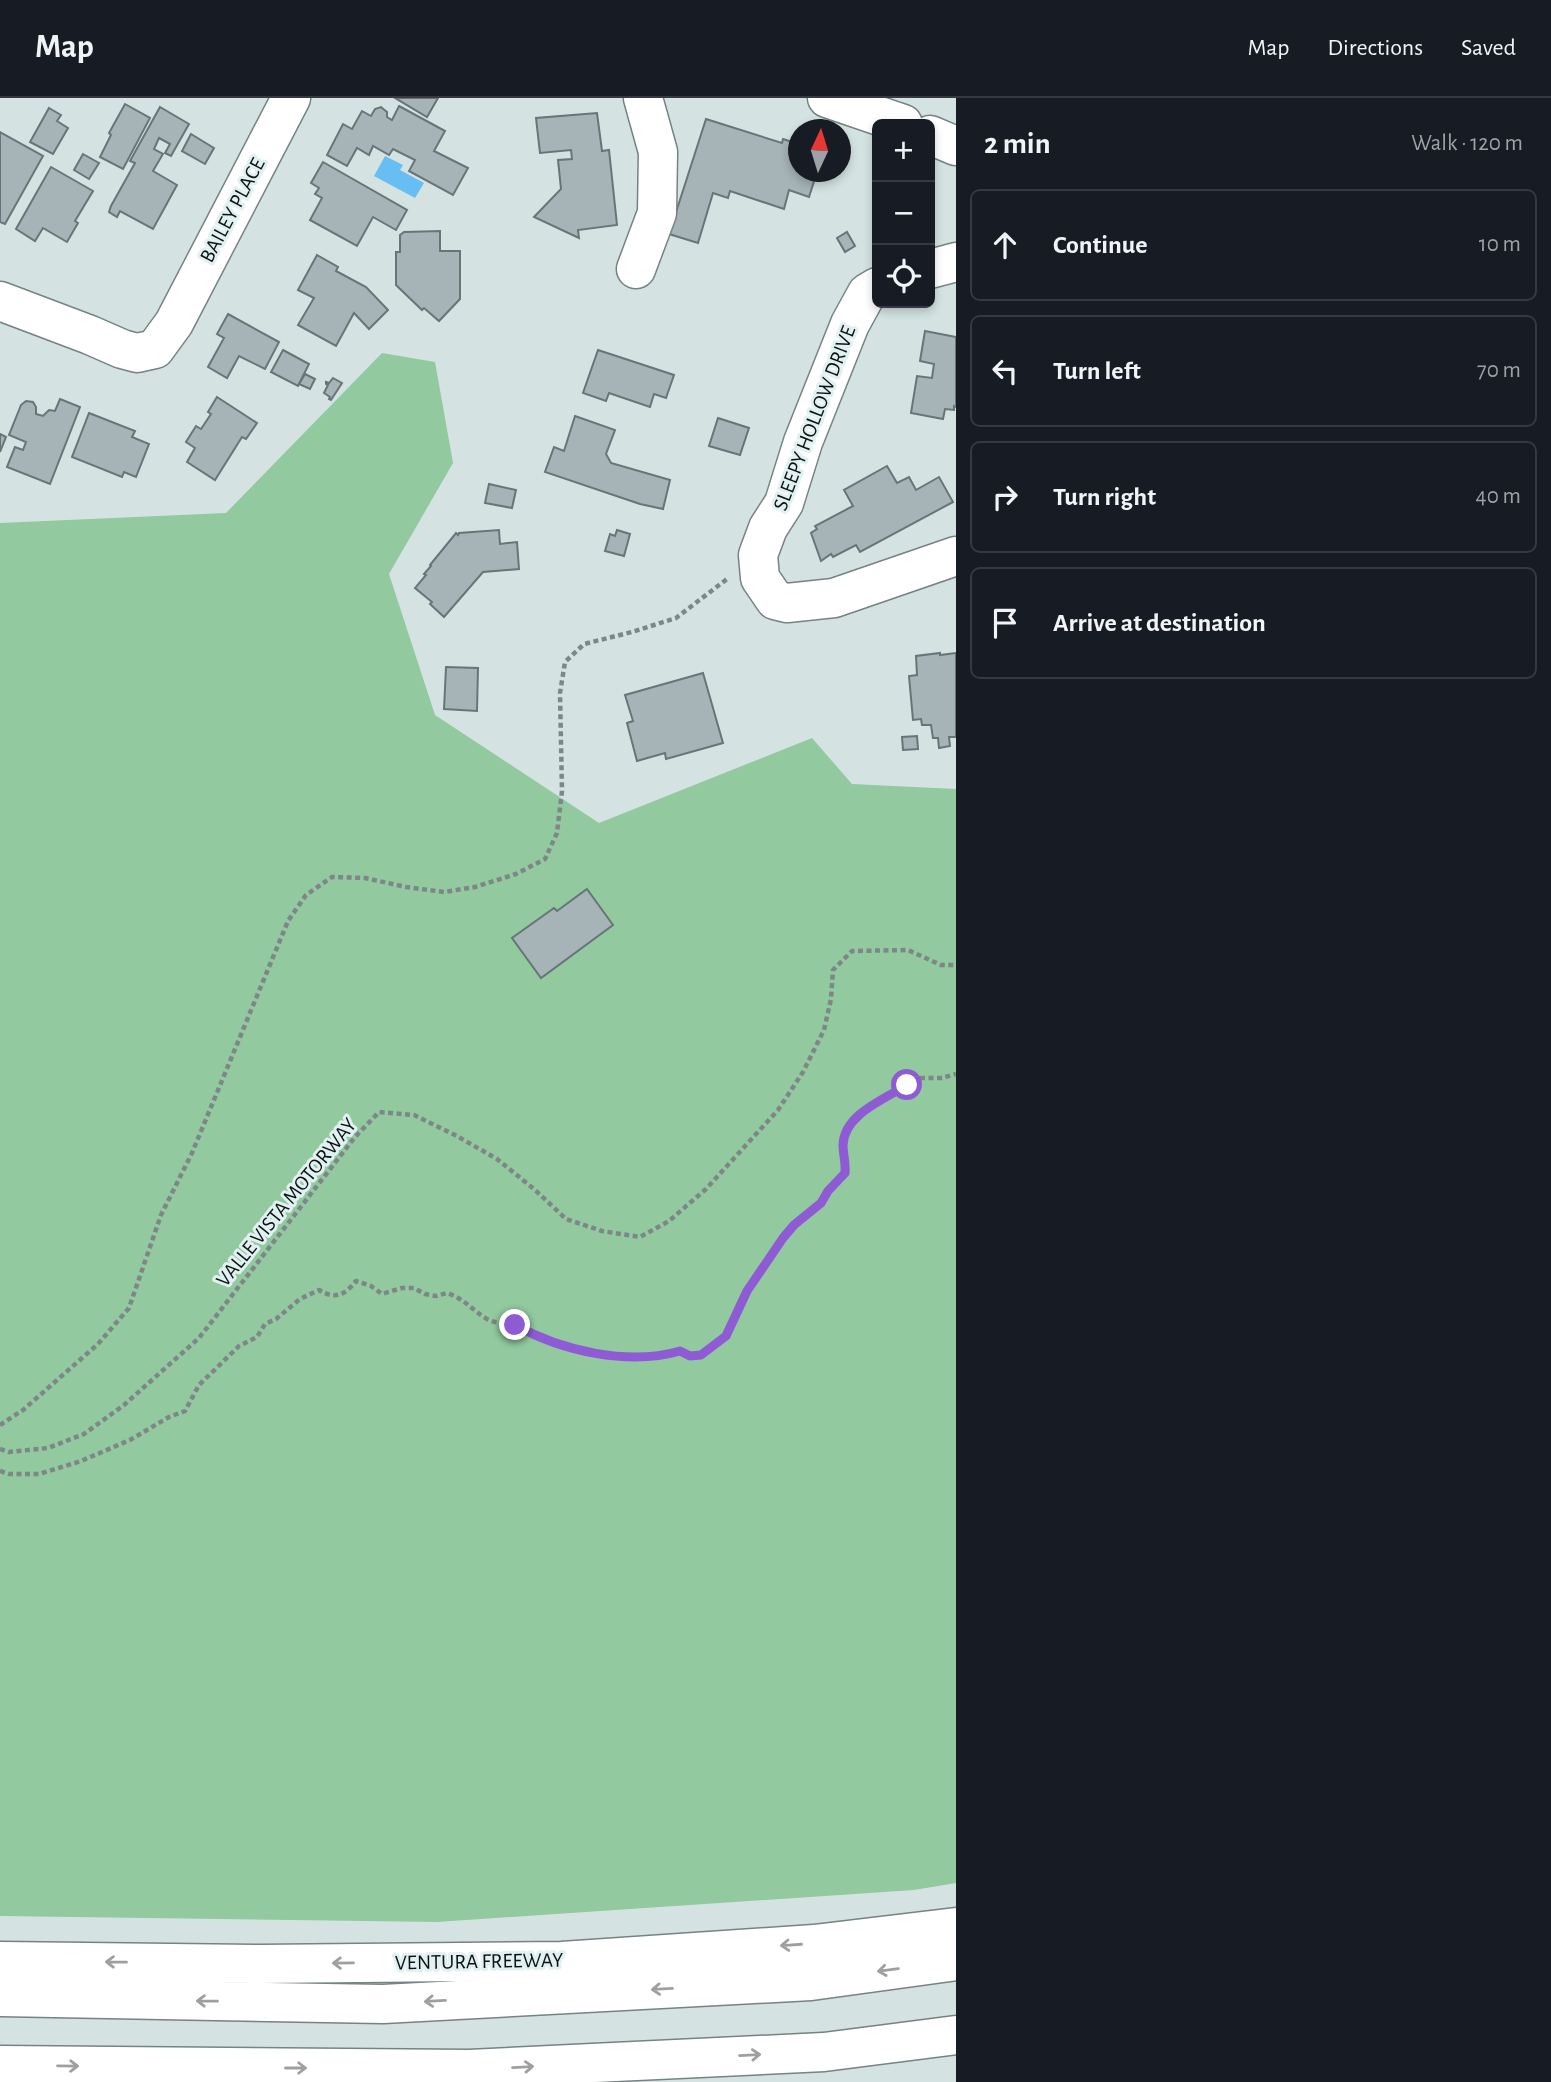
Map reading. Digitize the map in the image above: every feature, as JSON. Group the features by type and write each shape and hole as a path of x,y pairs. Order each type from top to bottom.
{"main road":[{"name":"BAILEY PLACE","path":"0,301 122,349 137,353 155,349 174,323 291,98"},
{"path":"636,269 657,213 657,152 643,98"},
{"path":"827,98 888,119"},
{"path":"935,137 956,146"},
{"path":"935,268 956,262"},
{"name":"SLEEPY HOLLOW DRIVE","path":"758,555 768,528 784,503 803,442 850,324 867,293 872,290"},
{"path":"758,555 760,578 775,600 787,603 834,598 956,555"},
{"name":"VENTURA FREEWAY","path":"0,1961 260,1964 562,1961 814,1944 956,1927"},
{"path":"0,1997 383,2004 811,1981 956,1961"},
{"path":"0,2065 469,2069 824,2052 956,2035"}],"path":[{"path":"0,1425 23,1410 98,1344 129,1308 161,1215 192,1153 288,921 306,895 332,877 365,878 444,892 475,887 516,874 545,859 557,833 562,791 560,693 565,662 584,644 676,618 758,555"},
{"name":"VALLE VISTA MOTORWAY","path":"0,1449 9,1452 48,1448 84,1434 124,1405 164,1370 199,1338 355,1137 379,1112 414,1115 496,1158 566,1219 602,1231 640,1237 669,1221 706,1189 778,1110 803,1072 824,1030 831,999 833,970 852,951 908,950 942,965 956,965"},
{"path":"0,1471 9,1474 39,1474 82,1461 185,1411 199,1385 239,1346 257,1337 265,1324 300,1299 319,1290 327,1295 338,1295 348,1291 356,1281 371,1286 382,1294 402,1288 414,1288 436,1296 447,1293 465,1300 491,1322 515,1325 537,1337 583,1352 647,1357 680,1351 690,1356 701,1355 726,1336 747,1291 783,1238 794,1225 821,1203 845,1173 843,1145 847,1131 858,1116 869,1106 921,1078 942,1078 956,1074"}],"green space":[{"path":"382,353 435,362 453,463 389,574 435,715 599,823 812,738 852,784 956,789 956,1883 914,1890 437,1922 0,1916 0,523 226,513"}],"water":[{"path":"385,156 403,165 400,170 424,183 415,198 374,176"}],"building":[{"path":"395,98 438,98 427,117"},
{"path":"125,104 150,118 123,169 100,157"},
{"path":"399,106 445,131 434,151 468,168 453,195 409,171 415,160 393,149 389,155 373,146 369,155 357,148 347,166 327,155 343,124 352,129 362,111 371,116 375,109 381,107 392,120"},
{"path":"160,107 189,124 171,156 165,153 170,144 159,138 154,149 163,154 153,171 177,185 153,229 120,211 117,217 109,212 135,163 130,161"},
{"path":"49,108 61,115 57,121 68,128 53,154 30,142"},
{"path":"597,113 602,151 609,150 617,225 578,230 579,238 534,217 561,189 558,160 572,159 571,150 540,153 536,118"},
{"path":"706,119 782,143 783,139 788,141 788,182 814,182 809,197 789,190 784,209 730,191 728,198 713,193 698,243 669,234"},
{"path":"0,132 43,156 5,224 0,222"},
{"path":"191,134 214,148 205,164 182,151"},
{"path":"83,154 99,163 89,179 74,170"},
{"path":"323,162 407,210 396,230 373,217 357,246 310,220 322,198 315,194 319,188 311,183"},
{"path":"51,167 93,191 75,221 78,223 67,242 43,228 35,241 16,229"},
{"path":"440,231 440,251 460,251 460,299 439,321 424,308 422,310 396,285 396,252 400,252 400,235 404,232"},
{"path":"847,232 855,246 845,252 837,238"},
{"path":"317,255 338,267 336,271 366,287 388,310 369,329 354,313 336,346 298,325 314,298 298,290"},
{"path":"228,314 279,342 265,369 239,356 227,378 208,367 224,338 217,334"},
{"path":"925,331 956,337 956,407 954,406 954,410 945,409 943,419 911,413 917,376 932,378 934,364 920,361"},
{"path":"283,350 309,364 298,386 271,372"},
{"path":"598,350 674,375 666,398 654,394 650,407 609,393 606,401 583,393"},
{"path":"305,374 315,379 310,389 299,384"},
{"path":"333,378 342,383 331,400 324,393 328,385 326,382 329,383"},
{"path":"217,397 257,423 246,439 242,437 215,480 187,462 195,448 186,442 196,426 201,429 211,414 208,412"},
{"path":"60,399 80,407 50,484 7,467 15,447 23,450 26,442 9,435 21,405 26,401 33,402 36,414 43,416 49,410 55,411"},
{"path":"89,413 135,431 132,437 149,444 136,477 124,472 122,477 72,457"},
{"path":"575,416 615,430 606,454 611,463 670,480 663,509 640,504 545,472 554,447 564,451"},
{"path":"718,418 749,428 740,455 709,446"},
{"path":"0,434 6,437 0,452"},
{"path":"887,466 897,483 909,477 916,490 939,477 953,502 860,552 856,545 833,557 831,554 821,561 811,533 817,529 815,526 853,506 844,490"},
{"path":"489,484 516,490 512,508 485,503"},
{"path":"499,530 500,544 517,542 519,569 483,572 444,617 430,604 432,602 415,588 456,533 458,535"},
{"path":"617,530 630,534 624,556 605,551 610,534 615,536"},
{"path":"956,653 956,737 949,737 950,746 939,748 938,738 933,738 931,725 922,725 921,719 913,720 909,676 917,675 916,656"},
{"path":"446,667 478,668 477,711 444,709"},
{"path":"703,673 723,743 666,759 665,753 637,761 627,723 633,721 625,695"},
{"path":"917,736 918,749 903,750 902,737"},
{"path":"587,889 613,925 541,978 512,938 554,908 557,911"}],"route":[{"path":"515,1325 537,1337 583,1352 647,1357 680,1351 690,1356 701,1355 726,1336 747,1291 783,1238 794,1225 821,1203 845,1173 843,1145 847,1131 858,1116 869,1106 883,1101 907,1085"}]}
